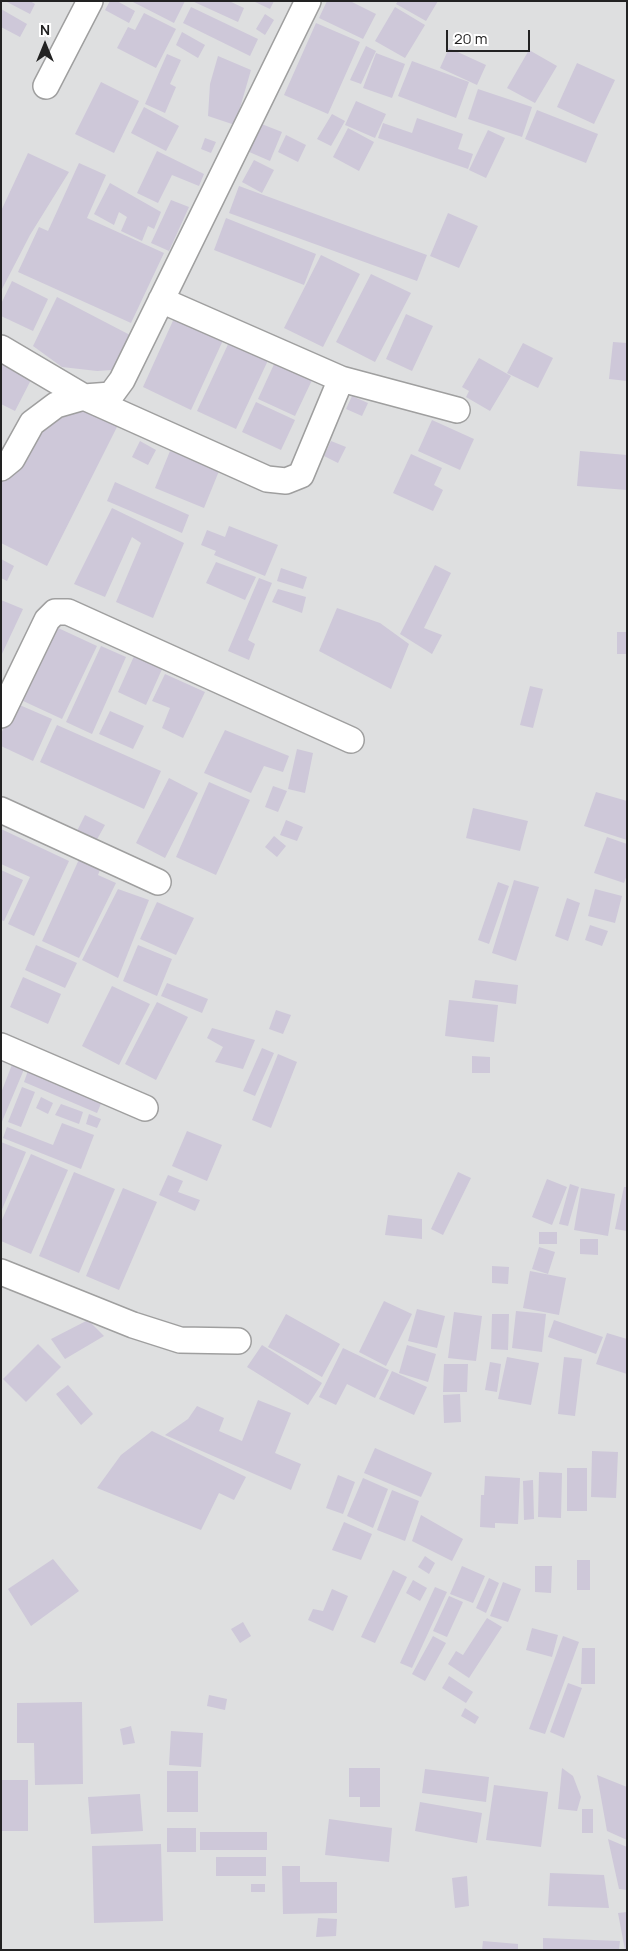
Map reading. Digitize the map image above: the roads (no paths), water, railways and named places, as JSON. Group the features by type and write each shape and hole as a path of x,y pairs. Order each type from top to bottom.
{"street":[{"path":"46,86 90,1"},
{"path":"1,468 12,458 32,423 56,405 84,396 111,395 122,380 308,1"},
{"path":"161,300 342,379 457,410"},
{"path":"1,348 84,396 267,479 286,481 301,475 342,379"},
{"path":"1,715 47,620 56,612 68,612 351,740"},
{"path":"1,810 158,882"},
{"path":"1,1046 145,1108"},
{"path":"1,1272 133,1325 180,1340 238,1341"}]}
